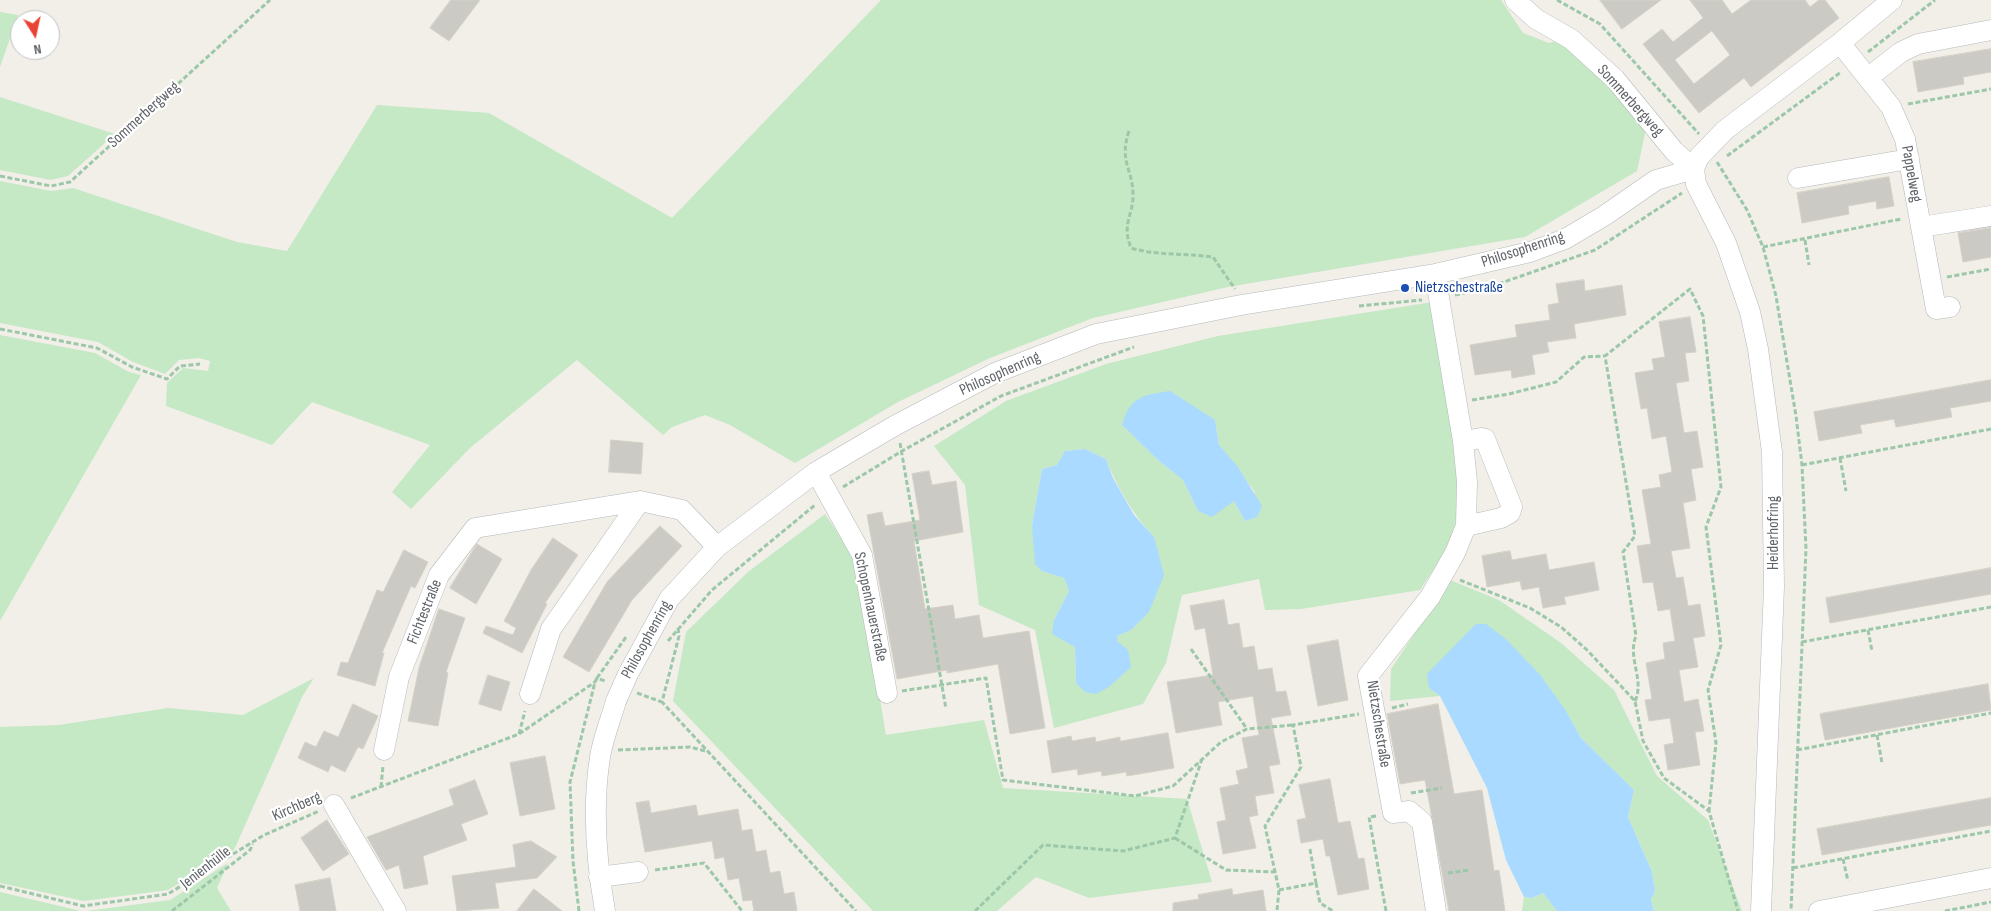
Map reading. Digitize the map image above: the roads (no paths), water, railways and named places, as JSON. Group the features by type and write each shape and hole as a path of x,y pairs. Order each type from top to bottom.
{"street":[{"name":"Sommerbergweg","path":"1515,0 1536,19 1570,39 1615,79 1695,177"},
{"path":"1695,177 1699,157 1725,130 1840,43 1892,0"},
{"path":"1869,77 1901,52 1918,44 1991,30"},
{"name":"Pappelweg","path":"1840,43 1891,107 1905,139 1936,309 1950,306"},
{"path":"1798,178 1909,159"},
{"name":"Philosophenring","path":"606,911 599,877 596,806 601,756 616,700 628,674 669,599 717,547 816,472 896,425 995,373 1096,334 1241,304 1435,274 1530,252 1565,239 1604,216 1656,180 1695,177"},
{"name":"Heiderhofring","path":"1695,177 1726,243 1747,303 1760,358 1772,452 1774,587 1761,911"},
{"path":"1920,221 1991,216"},
{"name":"Nietzschestraße","path":"1435,274 1463,440 1467,482 1466,526 1430,597 1368,676 1392,804 1409,811 1422,822 1436,911"},
{"path":"1463,440 1485,439 1512,506 1510,513 1504,517 1466,526"},
{"name":"Schopenhauerstraße","path":"816,472 862,556 887,693"},
{"path":"530,694 551,629 640,501"},
{"name":"Fichtestraße","path":"384,750 399,677 439,575 474,528 640,501 682,510 717,547"},
{"path":"334,804 396,911"},
{"path":"599,877 638,872"},
{"path":"1819,911 1991,878"}],"water":[{"path":"1170,391 1215,420 1219,445 1238,467 1262,506 1257,517 1245,521 1234,501 1212,517 1198,511 1183,480 1159,461 1122,425 1129,408 1139,399"},
{"path":"1085,449 1106,459 1113,478 1134,515 1154,537 1164,575 1149,612 1131,630 1117,636 1118,642 1128,650 1131,667 1109,687 1096,694 1085,692 1076,683 1075,647 1052,634 1054,620 1069,591 1064,578 1042,571 1035,564 1032,525 1042,469 1057,465 1065,451"},
{"path":"1476,624 1486,624 1507,640 1541,676 1566,711 1581,738 1634,790 1628,817 1652,872 1655,891 1651,900 1654,911 1557,911 1543,893 1532,898 1524,897 1506,860 1487,788 1440,696 1429,688 1427,674"}],"place":[{"name":"Nietzschestraße","path":"1405,288"}]}
